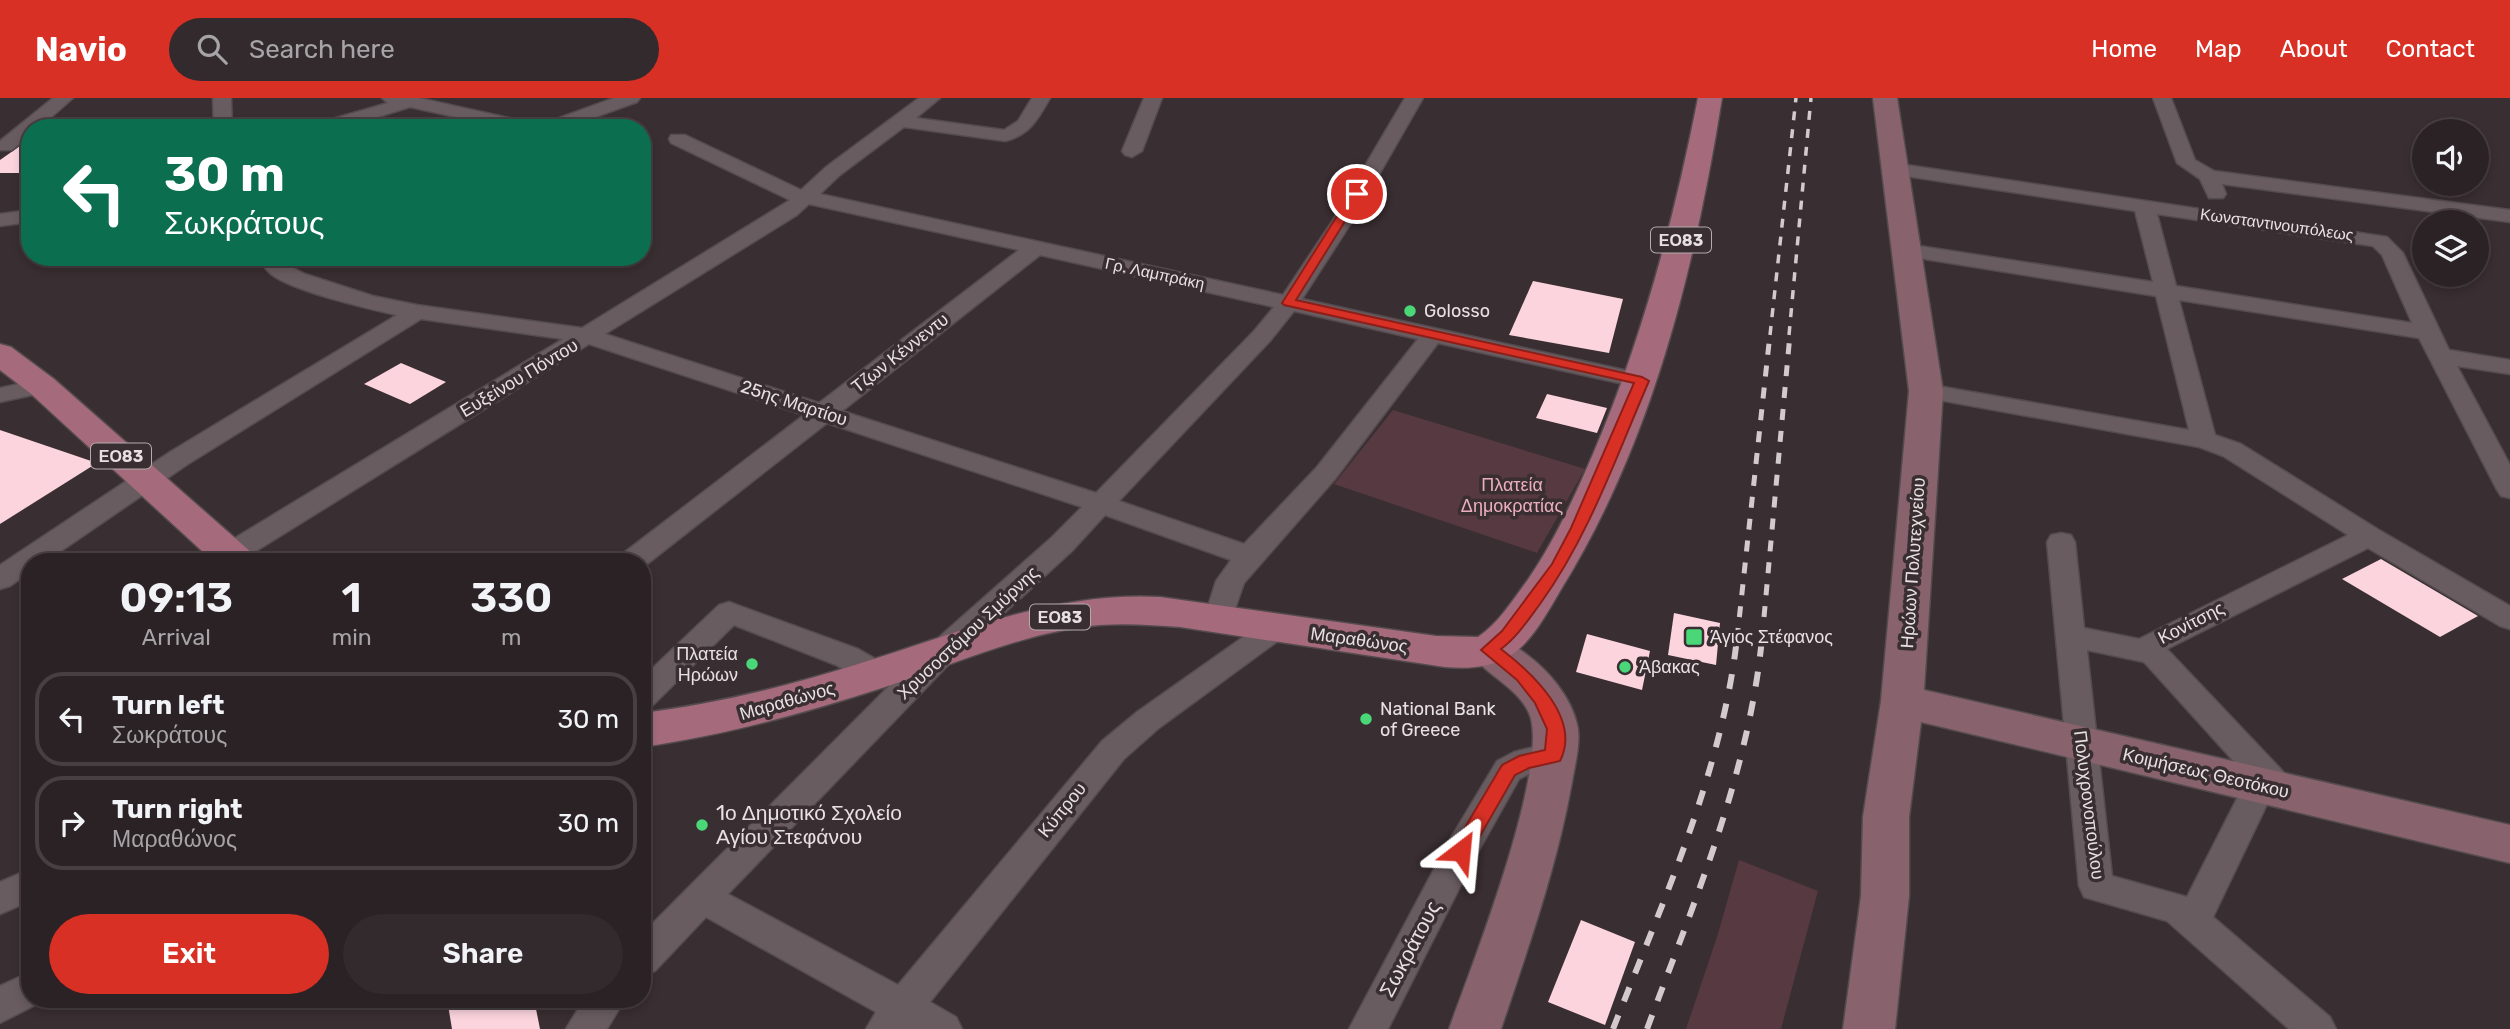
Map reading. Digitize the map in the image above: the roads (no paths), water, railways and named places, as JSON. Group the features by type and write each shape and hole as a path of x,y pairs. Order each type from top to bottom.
{"main road":[{"name":"ΕΟ83","path":"1490,650 1508,635 1559,566 1642,381 1698,174 1710,98"},
{"name":"ΕΟ83","path":"0,354 42,386 228,553"},
{"name":"Μαραθώνος","path":"651,729 686,725 779,706 1042,622 1079,614 1143,610 1457,653 1490,650"}],"street":[{"path":"37,119 64,98"},
{"path":"222,98 223,119"},
{"path":"572,119 631,98"},
{"name":"Ευξείνου Πόντου","path":"242,553 790,211 833,171 931,98"},
{"path":"903,121 1011,136 1024,127 1041,98"},
{"path":"1132,150 1153,98"},
{"name":"Χρυσοστόμου Σμύρνης","path":"651,950 940,654 1040,566 1262,336 1289,303 1414,98"},
{"name":"Ηρώων Πολυτεχνείου","path":"1869,1029 1885,896 1886,817 1902,701 1926,391 1885,98"},
{"path":"2162,98 2188,163 2209,176 2510,216"},
{"path":"348,119 406,99 494,119"},
{"path":"3,146 21,132"},
{"name":"Γρ. Λαμπράκη","path":"678,139 782,190 804,197 1642,381"},
{"path":"3,146 21,147"},
{"name":"Κωνσταντινουπόλεως","path":"1894,169 2380,241 2392,253 2428,332 2510,491"},
{"path":"2209,176 2225,216"},
{"path":"2144,205 2204,440"},
{"path":"0,220 21,217"},
{"name":"Τζων Κέννεντυ","path":"643,553 1037,247"},
{"path":"1906,250 2428,332"},
{"name":"25ης Μαρτίου","path":"276,266 305,282 368,302 417,312 588,336 1101,504 1249,556"},
{"path":"38,553 146,480 417,312"},
{"path":"1219,619 1230,581 1249,556 1334,463 1392,391 1432,335"},
{"path":"2442,356 2510,367"},
{"path":"0,395 42,386"},
{"path":"1926,391 2204,440 2232,450 2369,536 2510,619"},
{"name":"Κονίτσης","path":"2270,787 2152,653 2153,641 2369,536"},
{"name":"Πολυχρονοπούλου","path":"2061,542 2096,886 2178,909 2194,920 2316,1029"},
{"path":"0,579 21,565"},
{"path":"651,687 729,612 847,657 863,666 869,677"},
{"name":"Κύπρου","path":"894,1018 1113,750 1148,720 1276,628"},
{"path":"2070,636 2152,653"},
{"path":"1475,1029 1541,830 1556,729 1546,705 1524,676 1490,650"},
{"name":"Κοιμήσεως Θεοτόκου","path":"1902,701 2510,844"},
{"name":"Σωκράτους","path":"1368,1029 1461,851 1508,770 1525,761 1553,755"},
{"path":"2194,920 2270,787"},
{"path":"0,899 21,888"},
{"path":"701,897 894,1018 943,1029"},
{"path":"0,1006 21,994"},
{"path":"585,1029 600,1008"}],"railway":[{"path":"1770,335 1796,98"},
{"path":"1789,335 1811,98"},
{"path":"1737,639 1770,334"},
{"path":"1762,639 1790,334"},
{"path":"1613,1029 1670,886 1704,788 1718,738 1737,638"},
{"path":"1647,1029 1701,885 1732,788 1745,739 1762,638"}],"place":[{"name":"Golosso","path":"1410,311"},
{"name":"Άγιος Στέφανος","path":"1694,637"},
{"name":"Πλατεία Ηρώων","path":"752,664"},
{"name":"Άβακας","path":"1625,667"},
{"name":"National Bank of Greece","path":"1366,719"},
{"name":"1ο Δημοτικό Σχολείο Αγίου Στεφάνου","path":"702,825"}],"park label":[{"name":"Πλατεία Δημοκρατίας","path":"1512,495"}]}
